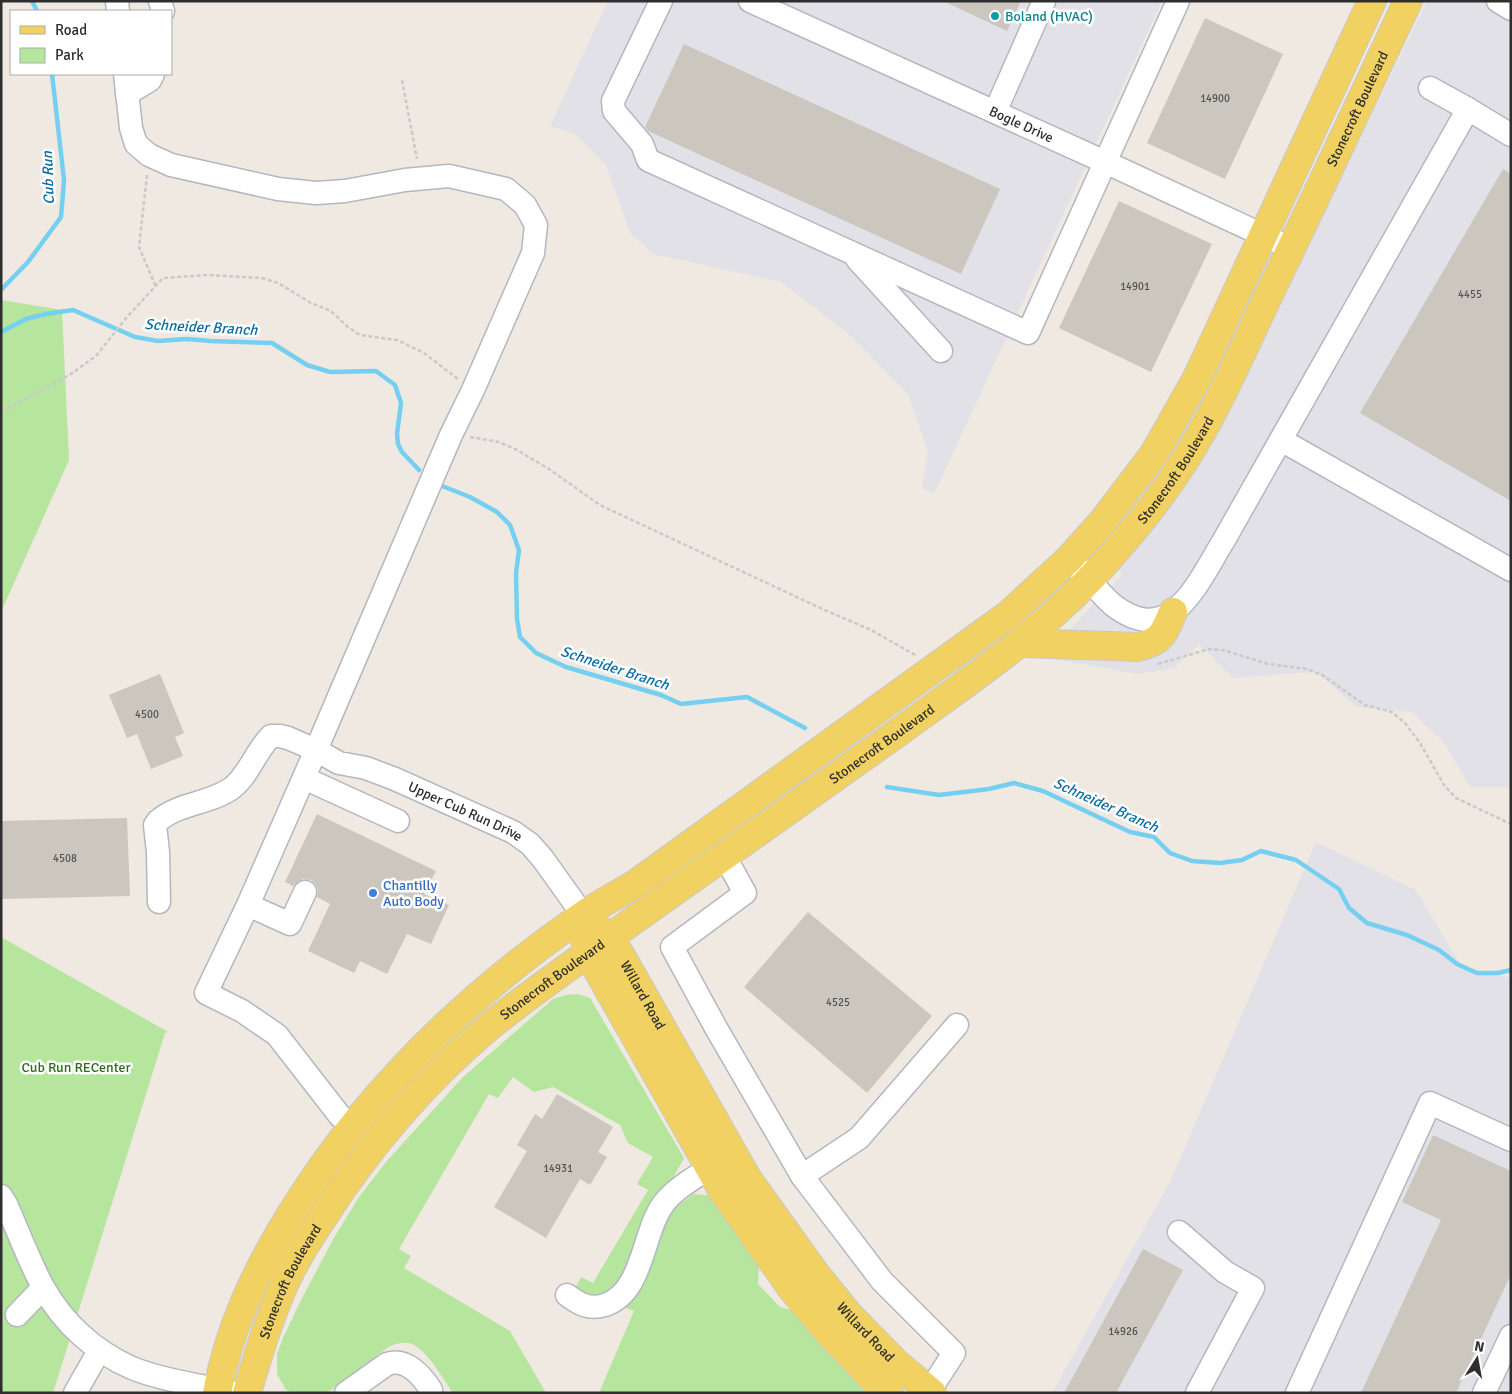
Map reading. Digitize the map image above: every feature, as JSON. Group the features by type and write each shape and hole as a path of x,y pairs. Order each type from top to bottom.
{"main road":[{"name":"Stonecroft Boulevard","path":"223,1391 232,1334 247,1295 266,1255 310,1183 353,1124 381,1091 456,1015 494,982 583,915 634,885 1008,615 1069,559 1124,496 1154,454 1197,378 1372,1"},
{"name":"Stonecroft Boulevard","path":"247,1393 259,1352 287,1279 316,1228 364,1158 397,1117 458,1054 559,973 1021,643 1090,579 1146,516 1184,461 1230,377 1408,1"},
{"path":"1021,643 1138,647 1153,643 1163,634 1173,612"},
{"name":"Willard Road","path":"583,915 584,932 599,945 625,962 747,1178 815,1273 848,1314 896,1363 930,1392"},
{"name":"Willard Road","path":"599,945 724,1193 793,1290 828,1332 889,1393"}],"street":[{"path":"661,1 613,101 614,111 642,144 648,160 1028,333 1178,1"},
{"name":"Bogle Drive","path":"750,1 1264,234 1291,248"},
{"path":"995,112 1044,1"},
{"path":"1498,1 1511,9"},
{"path":"152,75 150,80 126,84 131,128 136,144 149,155 171,165 278,190 316,193 346,191 405,180 449,176 506,189 525,206 536,225 533,253 473,390 451,435 248,905 206,994 242,1011 277,1035 340,1116 353,1124"},
{"path":"1430,88 1511,134"},
{"path":"1069,559 1113,605 1142,620 1160,619 1186,602 1224,540 1468,109"},
{"path":"851,253 941,351"},
{"path":"1281,440 1511,570"},
{"name":"Upper Cub Run Drive","path":"159,902 158,852 155,825 158,821 185,807 220,795 232,788 245,775 263,745 271,736 280,736 316,750 339,763 366,768 395,779 521,838 543,859 583,915"},
{"path":"304,778 398,821"},
{"path":"724,855 745,893 672,947 716,1028 802,1176 882,1280 954,1353 930,1392"},
{"path":"248,905 290,924 305,892"},
{"path":"802,1176 859,1138 957,1024"},
{"path":"1297,1393 1430,1103 1511,1140"},
{"path":"567,1295 581,1306 592,1307 603,1306 623,1295 636,1271 664,1203 681,1187 710,1168"},
{"path":"1,1196 43,1288 67,1321 99,1350 133,1368 164,1378 223,1391"},
{"path":"1179,1232 1225,1272 1253,1288 1197,1393"},
{"path":"17,1315 43,1288"},
{"path":"1484,1393 1511,1336"},
{"path":"75,1393 99,1350"},
{"path":"346,1393 387,1364 393,1362 408,1366 416,1372 423,1378 431,1392"}],"path":[{"path":"402,80 418,162"},
{"path":"149,155 138,247 156,287"},
{"path":"1,412 71,374 96,356 163,278 208,275 262,278 278,283 311,303 331,311 348,327 360,334 396,340 424,353 473,390"},
{"path":"451,435 499,442 548,469 600,505 871,630 925,660"},
{"path":"1154,666 1209,649 1223,650 1268,664 1306,669 1322,675 1365,705 1392,712 1405,723 1420,743 1444,786 1456,798 1511,824"}],"shaded area":[{"path":"608,1 1162,1 934,494 922,488 928,452 908,394 851,336 781,282 653,254 630,233 606,165 576,135 550,126"},
{"path":"1427,1 1511,1 1511,787 1470,787 1443,741 1411,712 1357,707 1316,672 1233,678 1199,644 1174,668 1138,674 1043,657 1122,575 1118,569 1215,435"},
{"path":"1316,842 1416,890 1462,967 1511,977 1511,1393 1052,1393 1171,1180"}],"green space":[{"path":"1,300 62,310 69,460 1,612"},
{"name":"Cub Run RECenter","path":"1,937 168,1032 165,1033 53,1393 1,1393"},
{"path":"577,994 590,998 684,1158 665,1189 627,1273 612,1288 594,1297 584,1297 575,1289 581,1277 593,1283 648,1190 637,1184 653,1157 628,1143 620,1125 553,1087 534,1092 513,1077 498,1098 489,1094 399,1249 411,1256 404,1268 510,1331 546,1393 453,1393 428,1357 409,1343 399,1343 390,1346 327,1393 294,1393 286,1390 277,1374 277,1354 283,1338 335,1236 359,1197 386,1162 463,1077 553,999"},
{"path":"693,1194 713,1196 759,1265 758,1284 780,1307 795,1311 875,1393 599,1393 634,1311 620,1306 652,1258 671,1211"}],"building":[{"name":"Boland (HVAC)","path":"943,1 1021,1 1007,31"},
{"path":"1205,18 1283,54 1225,179 1147,143"},
{"path":"684,44 1000,189 961,274 648,131 645,127"},
{"path":"1503,169 1511,174 1511,501 1360,413"},
{"path":"1119,201 1212,244 1151,372 1059,328"},
{"path":"160,674 184,733 175,737 183,756 151,769 137,734 127,738 109,695"},
{"path":"317,814 436,871 424,894 449,905 431,944 407,934 387,974 360,961 354,973 308,951 330,904 317,897 318,890 311,880 303,879 293,886 285,882"},
{"path":"127,818 130,896 1,899 1,821"},
{"path":"808,912 932,1016 867,1093 744,987"},
{"path":"557,1094 613,1127 598,1152 607,1157 590,1185 580,1179 546,1238 494,1207 527,1151 517,1145 535,1114 542,1119"},
{"path":"1433,1135 1511,1171 1511,1274 1456,1393 1361,1393 1441,1220 1402,1202"},
{"path":"1143,1249 1183,1270 1116,1393 1064,1393"}],"waterway":[{"name":"Cub Run","path":"32,1 36,10"},
{"name":"Cub Run","path":"1,290 28,262 61,217 64,180 52,75"},
{"name":"Schneider Branch","path":"1,332 26,319 73,310 135,337 158,341 187,339 272,343 307,365 330,372 376,371 395,385 401,403 397,434 398,444 402,452 419,470"},
{"name":"Schneider Branch","path":"442,486 470,497 497,512 510,525 519,550 516,573 517,619 520,637 536,653 566,667 661,695 681,704 747,697 805,728"},
{"name":"Schneider Branch","path":"887,787 939,795 989,789 1014,783 1043,791 1130,832 1154,837 1170,853 1192,861 1220,863 1242,860 1261,851 1296,860 1339,889 1349,908 1367,923 1407,935 1439,950 1457,964 1477,973 1498,973 1511,970"}],"place":[{"name":"Boland (HVAC)","path":"995,16"},
{"name":"Chantilly Auto Body","path":"373,893"}]}
